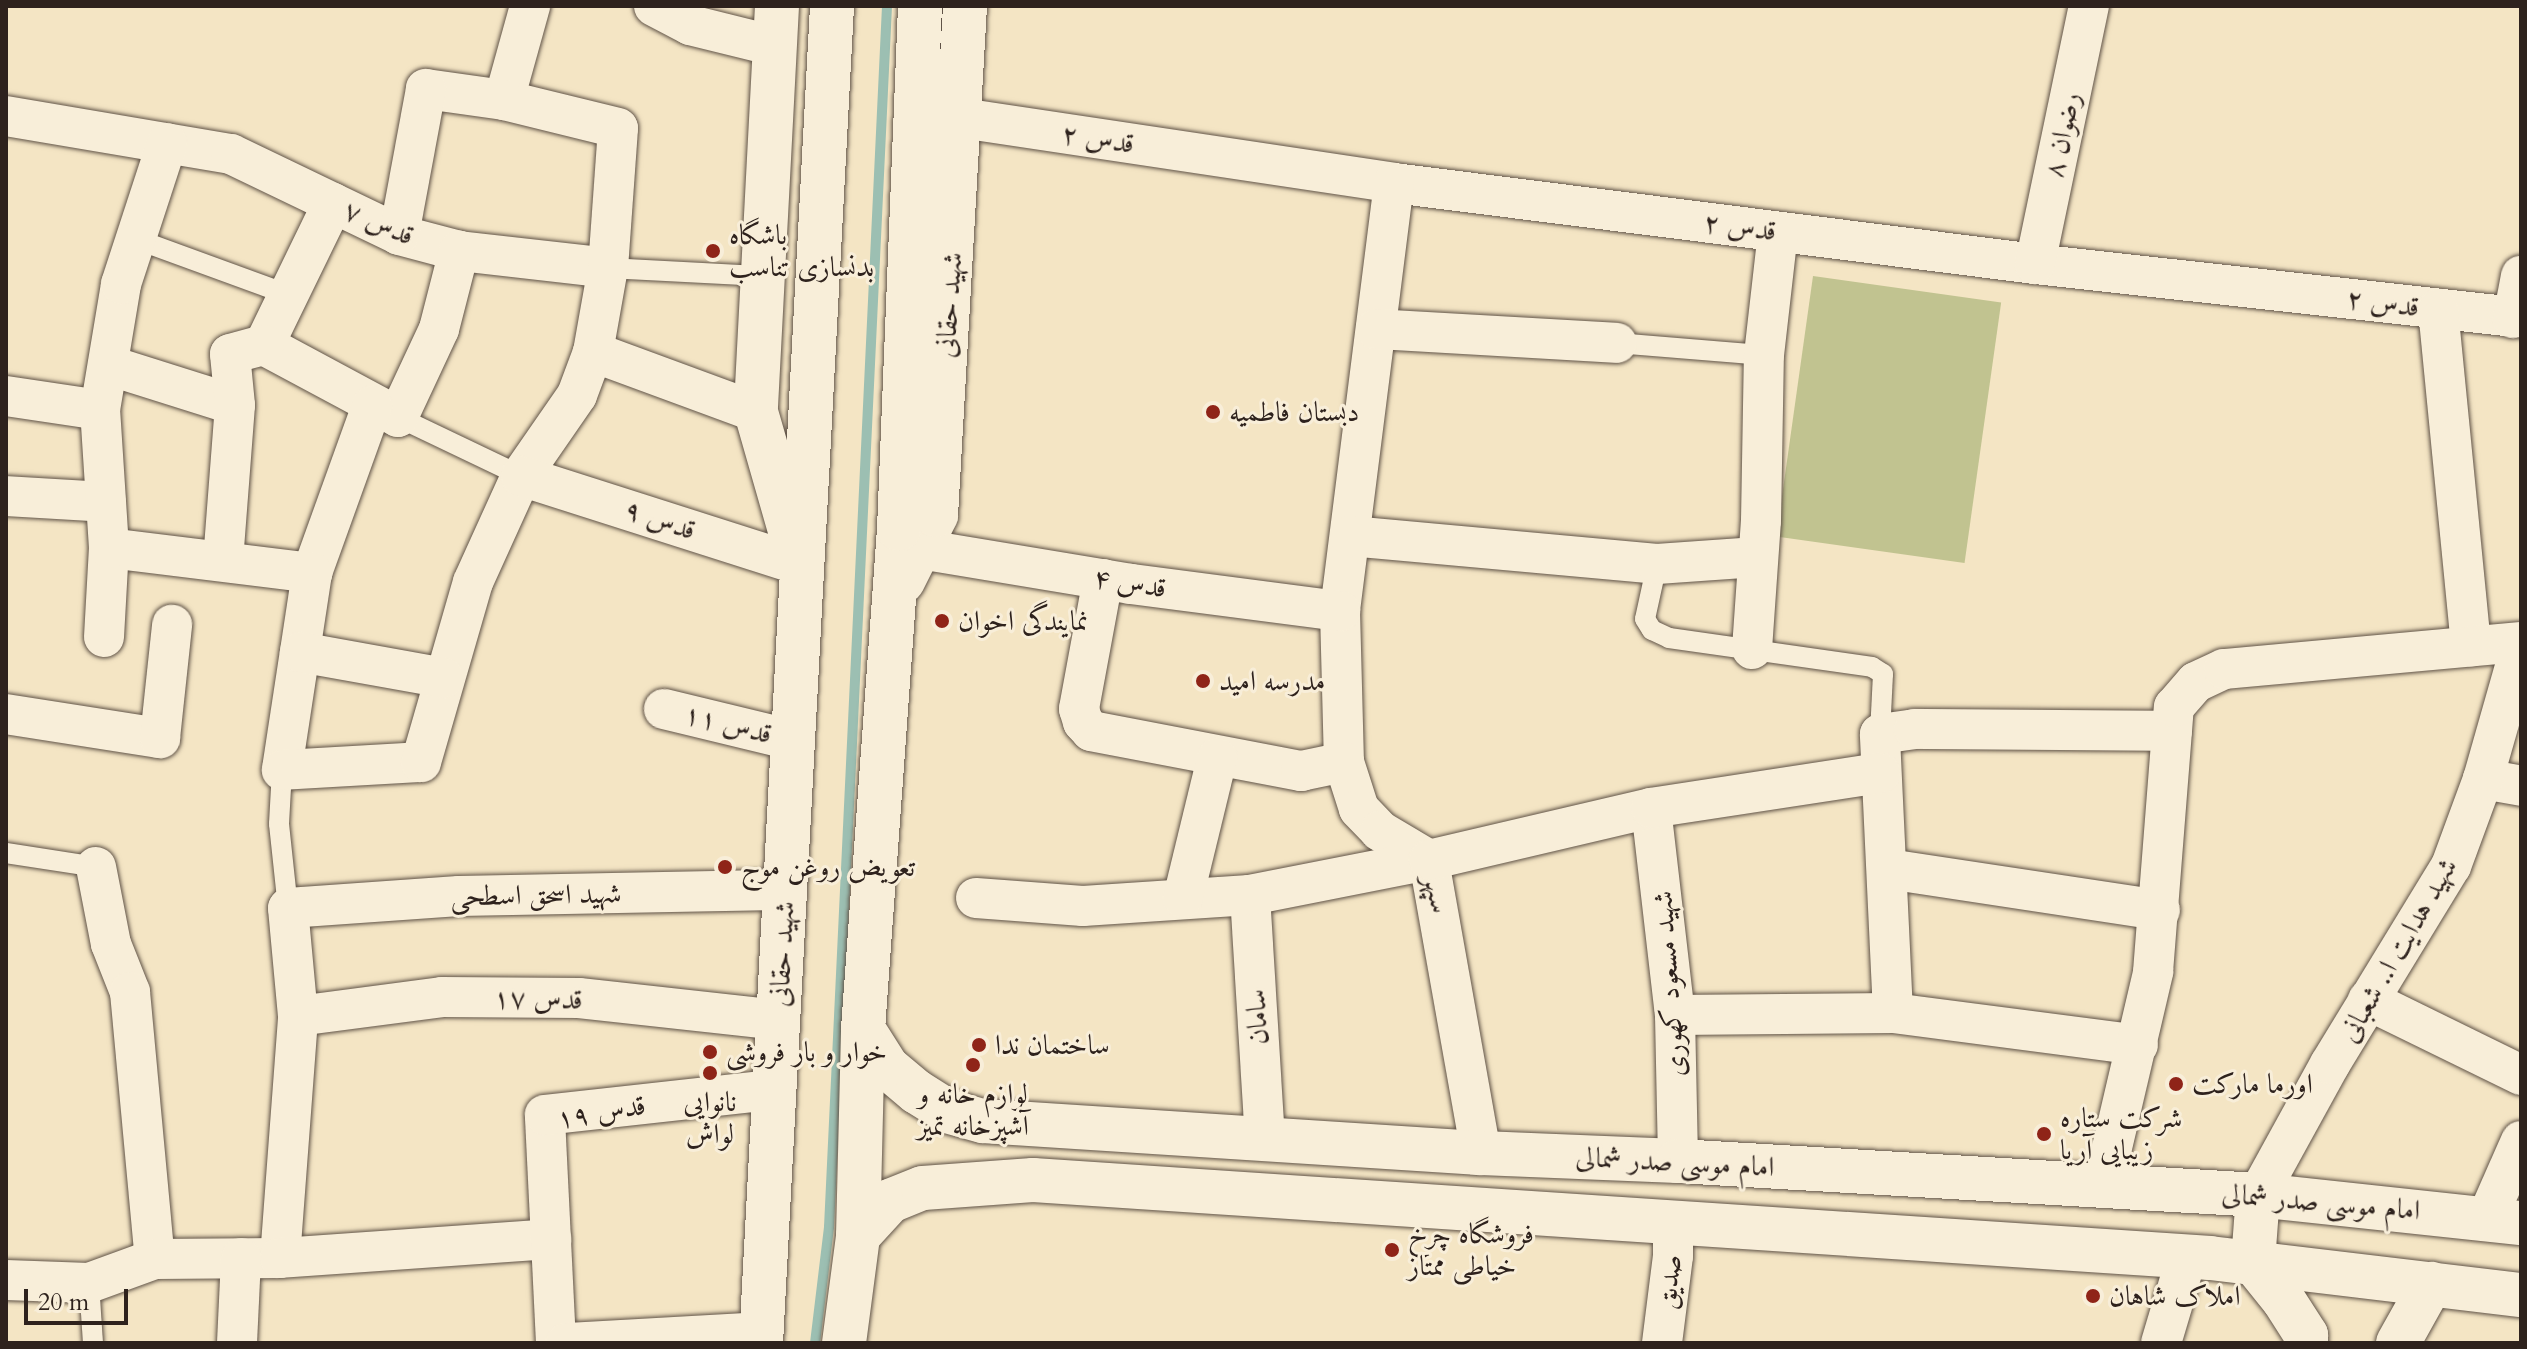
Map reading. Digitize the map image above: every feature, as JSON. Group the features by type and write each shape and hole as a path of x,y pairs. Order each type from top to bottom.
{"main road":[{"name":"شهید حقانی","path":"761,1337 832,6"},
{"path":"910,539 920,6"},
{"name":"شهید حقانی","path":"844,1343 858,1236 863,1029 896,593 910,539 936,515 965,6"},
{"name":"شهید حقانی","path":"776,26 756,412 800,565"},
{"name":"امام موسی صدر شمالی","path":"863,1029 887,1067 917,1092 947,1111 983,1121 1481,1153 1678,1161 2258,1195 2504,1221"},
{"path":"981,1184 968,1162 969,1144 983,1121"},
{"name":"امام موسی صدر شمالی","path":"858,1236 890,1201 923,1188 1033,1180 2187,1256 2521,1295"},
{"path":"2258,1195 2253,1262 2283,1299 2306,1335 2306,1343"},
{"path":"2398,1343 2431,1284"}],"street":[{"path":"504,100 530,6"},
{"path":"654,6 691,15 776,26"},
{"name":"رضوان ۸","path":"2035,264 2089,6"},
{"path":"399,235 426,89 504,100 618,128 608,268 593,352 577,395 521,476 473,582 421,762 282,770 312,573 385,411 439,329 459,251"},
{"name":"قدس ۷","path":"6,116 231,154 399,235 459,251 608,268"},
{"name":"قدس ۲","path":"961,118 1394,183 2035,264 2517,318"},
{"path":"104,637 109,548 100,410 121,284 167,143"},
{"path":"1394,183 1340,611 1344,762 1359,809 1380,831 1429,860"},
{"path":"264,345 333,203"},
{"path":"1752,649 1761,521 1764,355 1778,232"},
{"path":"2517,318 2521,276"},
{"path":"2438,309 2471,646"},
{"path":"1376,329 1617,343"},
{"path":"223,561 235,405 230,354 264,345 385,411"},
{"path":"593,352 756,412"},
{"path":"108,365 235,405"},
{"path":"6,396 100,410"},
{"name":"قدس ۹","path":"521,476 800,565"},
{"path":"6,496 106,502"},
{"path":"1350,536 1657,564 1757,557"},
{"name":"قدس ۴","path":"910,539 1103,579 1340,611"},
{"path":"109,548 312,573"},
{"path":"1103,579 1079,709 1083,722 1091,731 1217,758 1301,771 1344,762"},
{"path":"6,714 160,738 172,625"},
{"path":"2103,1186 2153,972 2174,707 2196,682 2224,669 2521,644"},
{"name":"شهید هدایت ا.. شعبانی","path":"2258,1195 2368,1000 2502,782 2521,644"},
{"path":"300,652 444,678"},
{"name":"قدس ۱۱","path":"664,709 792,740"},
{"name":"سپهر","path":"1481,1153 1429,860 1880,753 1914,729 2172,731"},
{"path":"1880,753 1893,1013"},
{"path":"1183,898 1217,758"},
{"name":"شهید مسعود کهوری","path":"1651,808 1675,1015 1678,1161"},
{"path":"976,898 1083,906 1250,895 1429,860"},
{"path":"96,867 111,944 130,992 155,1259"},
{"path":"1888,869 2160,910"},
{"name":"شهید اسحق اسطحی","path":"288,908 459,896 785,890"},
{"name":"سامان","path":"1250,895 1265,1138"},
{"path":"280,1258 298,1016 288,908"},
{"name":"قدس ۱۷","path":"298,1016 442,997 488,997 579,998 778,1020"},
{"path":"2368,1000 2521,1075"},
{"path":"1675,1015 1893,1013 2138,1045"},
{"name":"قدس ۱۹","path":"551,1239 545,1115 773,1090"},
{"path":"2504,1221 2521,1141"},
{"name":"صدیق","path":"1662,1343 1673,1256 1673,1222"},
{"path":"6,1280 89,1283 155,1259 280,1258 551,1239 556,1343"},
{"path":"2161,1343 2187,1256"},
{"path":"237,1343 241,1258"},
{"path":"566,1343 761,1337"}],"lane":[{"path":"136,239 289,295"},
{"name":"قدس ۷","path":"608,268 763,276"},
{"path":"1617,343 1764,355"},
{"path":"385,411 521,476"},
{"path":"1657,564 1645,619 1652,630 1669,638 1872,667 1883,674 1880,753"},
{"path":"282,770 279,824 288,908"},
{"path":"6,853 96,867"},
{"path":"89,1283 93,1343"}],"green space":[{"path":"1813,276 2001,302 1965,563 1776,536"}],"waterway":[{"path":"815,1343 829,1227 887,6"}],"place":[{"name":"باشگاه بدنسازی تناسب","path":"713,251"},
{"name":"دبستان فاطمیه","path":"1213,412"},
{"name":"نمایندگی اخوان","path":"942,621"},
{"name":"مدرسه امید","path":"1203,681"},
{"name":"تعویض روغن موج","path":"725,867"},
{"name":"ساختمان ندا","path":"979,1045"},
{"name":"خوار و بار فروشی","path":"710,1052"},
{"name":"لوازم خانه و آشپزخانه تمیز","path":"973,1065"},
{"name":"نانوایی لواش","path":"710,1073"},
{"name":"اورما مارکت","path":"2176,1084"},
{"name":"شرکت ستاره زیبایی آریا","path":"2044,1134"},
{"name":"فروشگاه چرخ خیاطی ممتاز","path":"1392,1250"},
{"name":"املاک شاهان","path":"2093,1296"}]}
